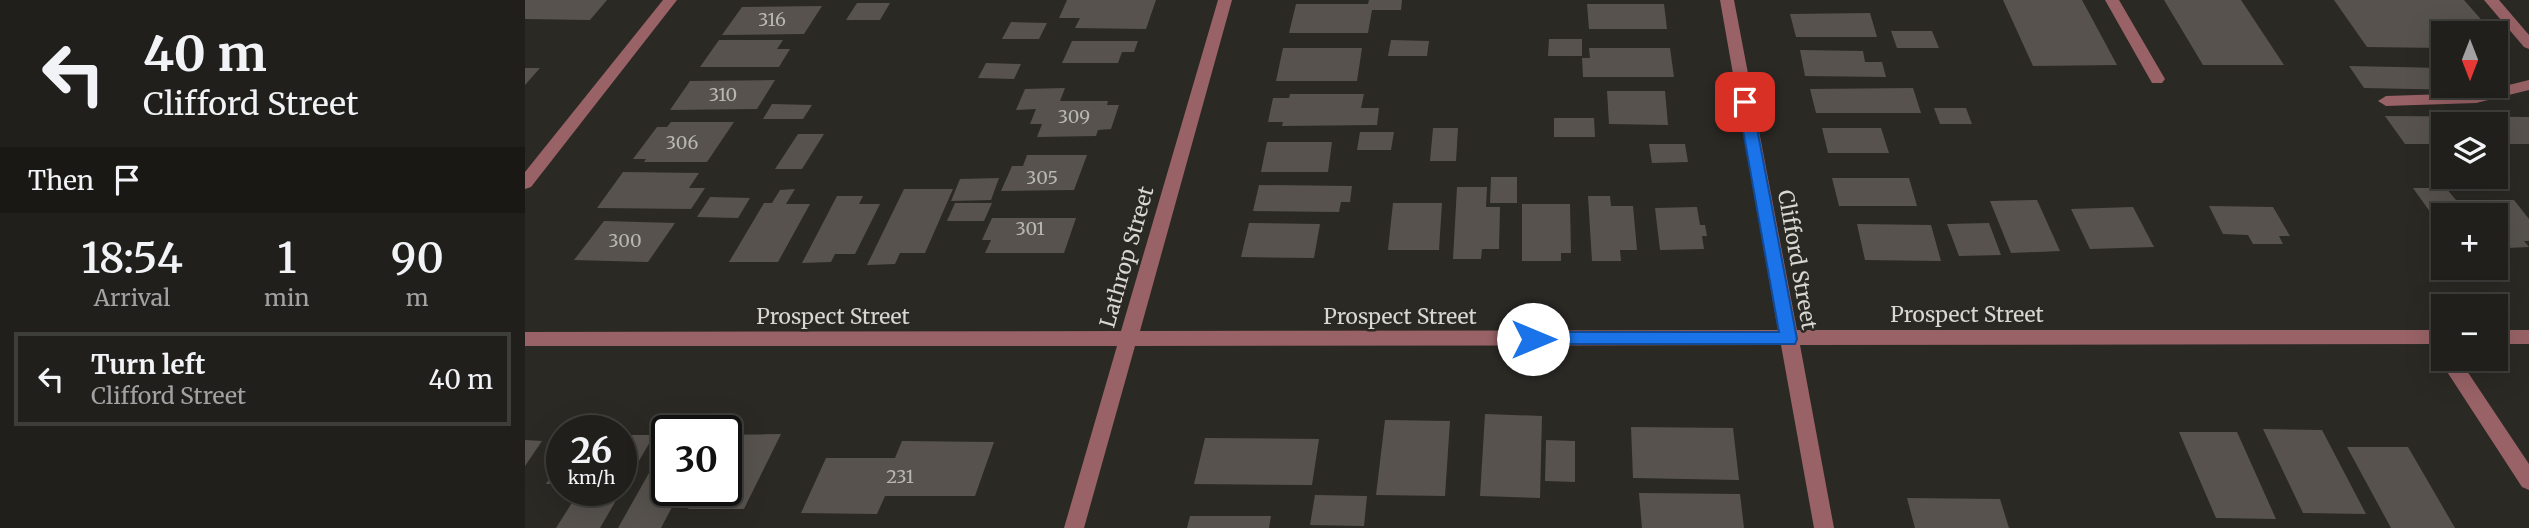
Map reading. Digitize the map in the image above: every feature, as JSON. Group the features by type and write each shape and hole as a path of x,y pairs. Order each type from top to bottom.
{"street":[{"path":"525,184 670,0"},
{"name":"Lathrop Street","path":"1074,528 1225,0"},
{"name":"Clifford Street","path":"1727,0 1824,528"},
{"path":"2112,0 2157,79"},
{"path":"2491,0 2529,44"},
{"path":"2386,101 2478,99 2504,95 2529,85"},
{"path":"2508,337 2529,337"},
{"name":"Prospect Street","path":"525,340 2431,341"},
{"path":"2457,371 2529,481"}],"building":[{"path":"525,0 607,0 590,20 525,19"},
{"path":"1067,0 1156,0 1146,29 1075,28 1080,18 1059,18"},
{"path":"1369,0 1402,0 1401,10 1372,10 1368,33 1289,33 1296,4 1368,4"},
{"path":"2003,0 2082,0 2117,65 2033,66"},
{"path":"2164,0 2241,0 2284,65 2203,65"},
{"path":"2334,0 2464,0 2482,21 2431,21 2431,48 2367,47"},
{"path":"857,3 890,3 880,20 846,20"},
{"path":"1587,4 1664,4 1667,29 1589,29"},
{"path":"822,6 804,34 722,35 742,7"},
{"path":"1870,13 1877,37 1796,37 1790,14"},
{"path":"1011,22 1047,23 1039,39 1002,39"},
{"path":"1891,31 1932,31 1939,48 1897,48"},
{"path":"1549,39 1582,39 1582,56 1548,56"},
{"path":"719,40 783,40 777,49 790,49 779,67 700,67"},
{"path":"1391,40 1429,41 1427,56 1388,56"},
{"path":"1072,41 1138,41 1134,52 1122,52 1118,63 1062,63"},
{"path":"1283,48 1362,48 1357,81 1276,81"},
{"path":"1589,48 1670,48 1674,77 1583,77 1582,58 1590,58"},
{"path":"1800,50 1863,51 1865,62 1882,62 1886,77 1805,76"},
{"path":"986,63 1021,64 1014,79 978,78"},
{"path":"2349,66 2431,68 2431,89 2364,88"},
{"path":"525,68 540,68 525,85"},
{"path":"775,80 757,109 670,110 690,81"},
{"path":"1065,88 1060,101 1108,101 1107,105 1119,105 1111,129 1098,130 1096,136 1037,137 1042,124 1030,124 1036,109 1016,110 1025,89"},
{"path":"1913,88 1921,113 1816,113 1810,89"},
{"path":"1607,91 1665,91 1668,125 1609,124"},
{"path":"1290,94 1364,94 1361,108 1379,108 1377,125 1282,126 1283,122 1268,122 1273,98 1289,98"},
{"path":"772,104 812,105 803,119 763,119"},
{"path":"1934,108 1966,108 1972,124 1940,124"},
{"path":"2385,116 2431,116 2431,144 2405,144"},
{"path":"2508,117 2529,117 2529,144 2508,144"},
{"path":"1554,118 1594,118 1595,137 1554,137"},
{"path":"671,122 734,122 707,162 644,162 646,159 633,159 657,127 667,127"},
{"path":"1433,128 1458,128 1456,161 1430,161"},
{"path":"1822,128 1881,128 1889,153 1828,153"},
{"path":"1360,132 1394,132 1391,150 1357,150"},
{"path":"798,134 824,134 802,169 775,169"},
{"path":"1267,142 1332,142 1328,172 1261,172"},
{"path":"1649,144 1685,144 1688,162 1652,163"},
{"path":"1027,155 1087,155 1074,190 1001,191 1012,166 1023,166"},
{"path":"623,172 699,173 689,188 705,188 691,209 597,208"},
{"path":"1491,177 1517,177 1517,203 1490,203"},
{"path":"999,178 991,200 951,201 960,179"},
{"path":"1832,178 1909,178 1917,206 1839,206"},
{"path":"1259,185 1352,186 1350,202 1341,202 1339,212 1253,211"},
{"path":"1457,187 1487,187 1486,207 1500,207 1499,249 1482,249 1481,259 1453,259"},
{"path":"2413,188 2447,189 2456,200 2514,200 2529,219 2529,241 2524,241 2529,247 2508,248 2508,203 2431,203 2431,213"},
{"path":"795,189 786,204 810,204 778,262 729,262 764,203 772,203 780,190"},
{"path":"904,189 953,189 925,253 900,253 895,264 867,265"},
{"path":"837,196 863,196 859,204 880,204 855,254 835,254 831,262 802,263"},
{"path":"1588,196 1610,196 1611,206 1633,206 1637,250 1620,250 1621,261 1592,261"},
{"path":"710,197 750,198 738,218 697,217"},
{"path":"2037,200 2060,251 2011,253 1990,201"},
{"path":"955,203 992,203 984,221 947,221"},
{"path":"1393,203 1442,203 1439,250 1388,250"},
{"path":"1522,204 1570,204 1571,253 1561,253 1561,261 1522,261"},
{"path":"2209,206 2273,207 2290,236 2279,236 2283,244 2253,244 2248,235 2223,234"},
{"path":"1697,207 1700,225 1705,225 1707,236 1702,236 1704,249 1660,250 1655,208"},
{"path":"2133,207 2154,247 2090,249 2071,209"},
{"path":"992,218 1076,218 1064,253 985,253 991,240 982,240"},
{"path":"604,221 675,223 648,262 574,260"},
{"path":"1249,223 1320,224 1314,258 1241,257"},
{"path":"1989,223 2001,255 1959,256 1947,224"},
{"path":"1857,224 1931,225 1941,261 1865,260"},
{"path":"1485,414 1542,416 1540,498 1480,496"},
{"path":"1385,420 1450,421 1445,496 1376,495"},
{"path":"1631,427 1733,428 1739,480 1633,478"},
{"path":"2263,429 2322,430 2366,514 2303,513"},
{"path":"2179,432 2237,432 2276,519 2216,518"},
{"path":"781,434 744,509 688,509 690,506 742,506 742,435"},
{"path":"637,435 651,435 651,440 637,464"},
{"path":"1205,438 1319,439 1312,485 1194,484"},
{"path":"525,440 542,441 525,466"},
{"path":"1546,440 1575,441 1575,482 1545,481"},
{"path":"902,441 994,442 975,496 885,496 877,514 801,513 826,458 895,458"},
{"path":"2347,447 2408,447 2455,528 2391,528"},
{"path":"651,469 651,506 673,506 661,528 618,528 630,506 637,506 637,494"},
{"path":"1639,493 1740,494 1744,528 1642,528"},
{"path":"1315,495 1367,496 1364,526 1310,525"},
{"path":"1907,498 2000,499 2009,528 1915,528"},
{"path":"570,506 613,506 600,528 556,528"},
{"path":"1190,516 1271,516 1269,528 1187,528"}],"route":[{"path":"1533,339 1789,339 1745,102"}]}
